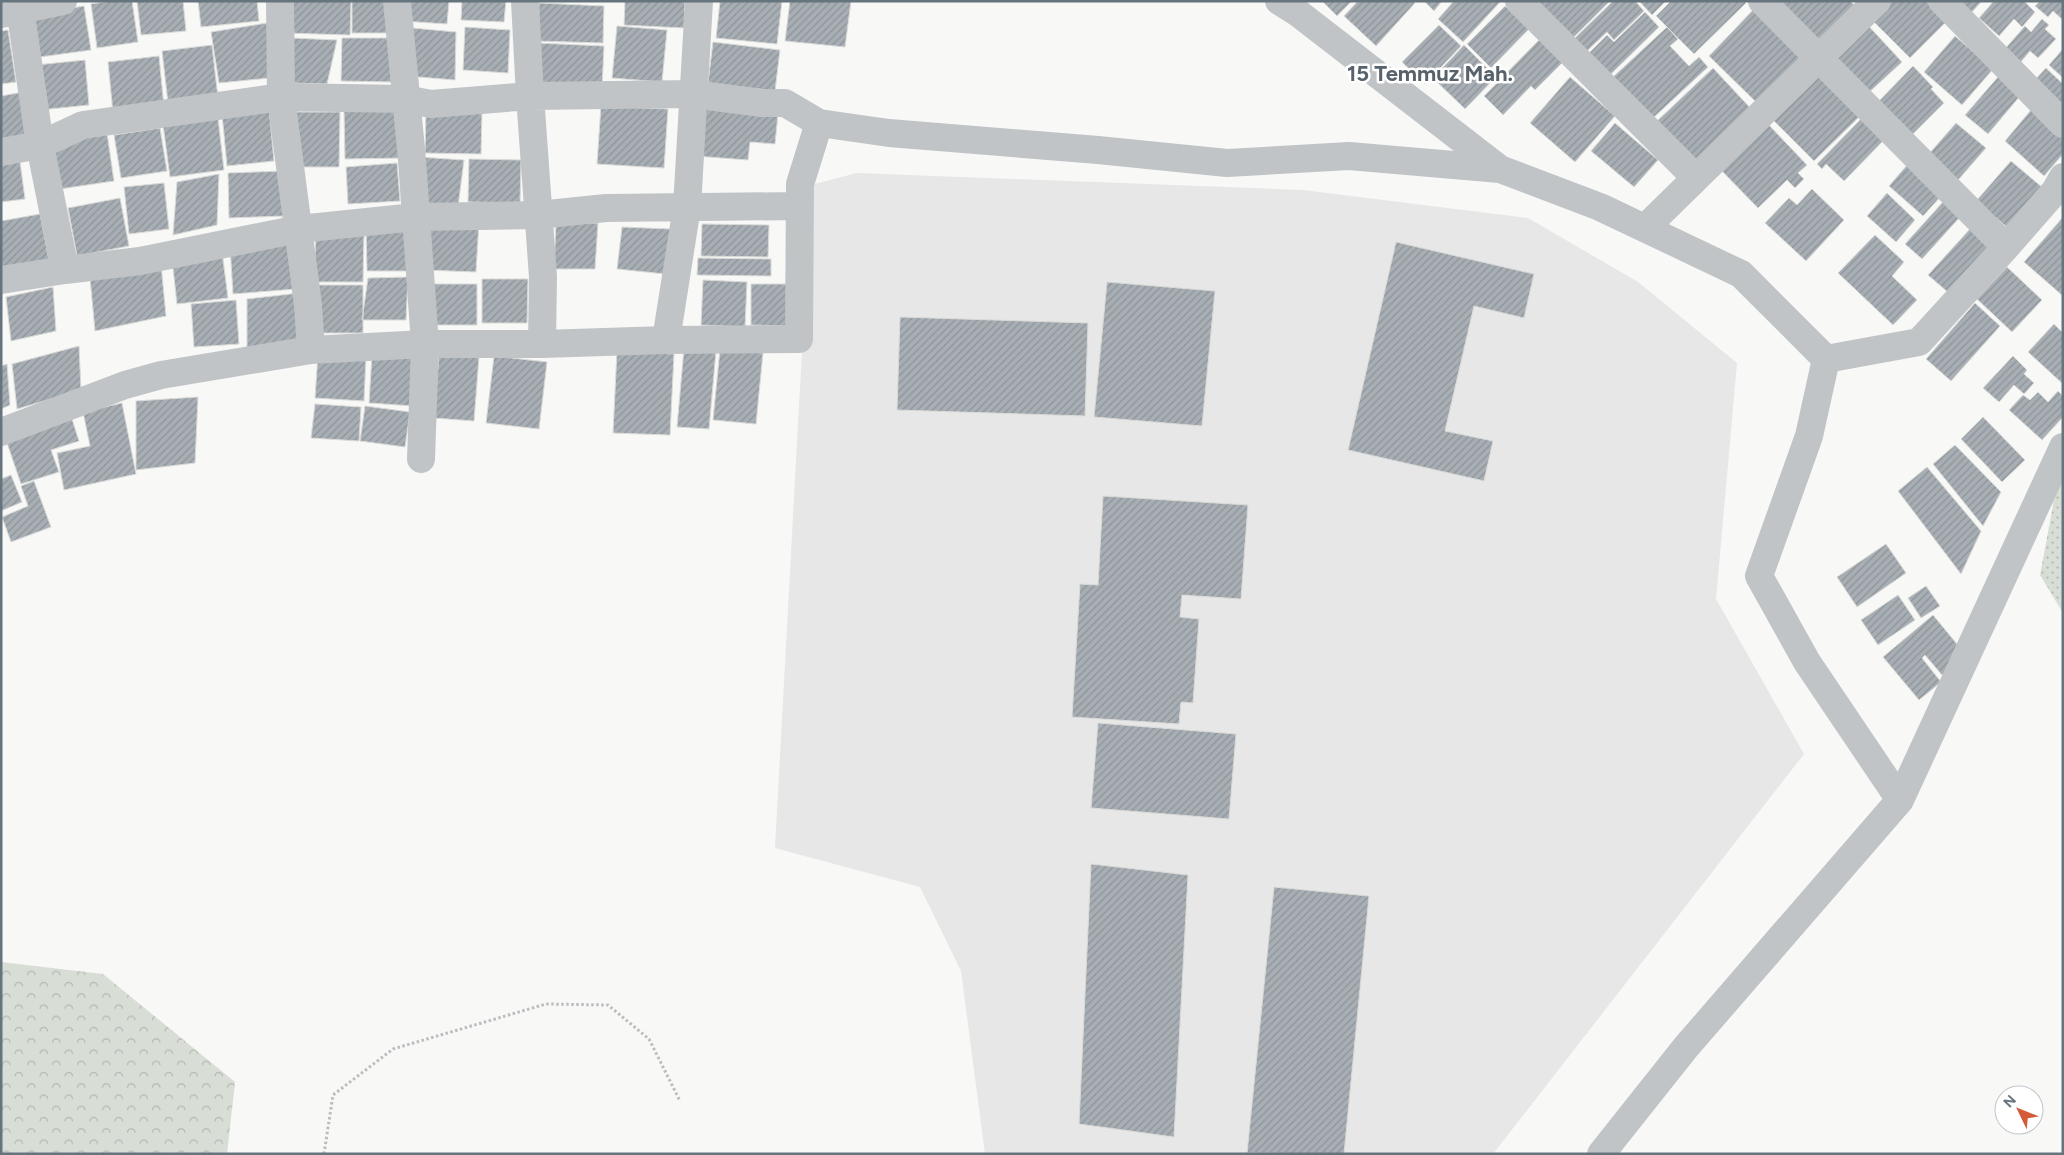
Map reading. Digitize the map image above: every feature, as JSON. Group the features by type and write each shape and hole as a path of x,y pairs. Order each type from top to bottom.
{"street":[{"path":"63,1 14,8 65,270"},
{"path":"280,1 281,97 299,229 311,350"},
{"path":"397,1 412,160 425,344 421,459"},
{"path":"525,1 543,277 542,344"},
{"path":"666,340 687,208 692,94 699,1"},
{"path":"1279,1 1298,13 1500,169"},
{"path":"1519,1 1696,178"},
{"path":"1762,1 2006,247"},
{"path":"1645,228 1877,1"},
{"path":"1942,1 2063,124"},
{"path":"1,152 40,145 83,124 281,97 405,99 431,104 530,96 692,94 762,103 785,103 820,123 889,133 1098,150 1227,164 1349,156 1500,169 1600,207 1741,274 1826,358"},
{"path":"1,432 125,384 311,350 425,344 542,344 666,340 799,339 800,184 820,123"},
{"path":"1826,358 1919,342 2056,191 2063,177"},
{"path":"1,280 140,261 299,229 415,216 538,215 606,208 800,206"},
{"path":"1826,358 1809,436 1759,576 1807,662 1900,800"},
{"path":"1601,1154 1686,1047 1900,800 2063,447"}],"path":[{"path":"324,1154 333,1095 393,1049 546,1004 608,1006 650,1039 680,1101"}],"shaded area":[{"path":"857,173 1303,190 1528,218 1638,282 1737,363 1716,599 1804,754 1493,1154 985,1154 961,971 920,887 775,848 811,185"}],"green space":[{"path":"2063,452 2063,613 2040,575"},
{"path":"1,962 103,974 235,1082 227,1154 1,1154"}],"building":[{"path":"110,1 132,1 138,42 97,48 91,4"},
{"path":"137,1 183,1 186,31 141,35"},
{"path":"198,1 257,1 259,21 201,27"},
{"path":"286,1 351,1 350,35 285,33"},
{"path":"352,1 394,1 394,33 352,33"},
{"path":"403,1 449,1 447,24 402,21"},
{"path":"462,1 506,1 504,22 461,20"},
{"path":"625,1 685,1 684,28 624,25"},
{"path":"720,1 782,1 777,44 716,38"},
{"path":"790,1 851,1 845,47 785,41"},
{"path":"1322,1 1352,1 1337,16"},
{"path":"1358,1 1413,1 1415,3 1376,46 1344,16"},
{"path":"1424,1 1442,1 1434,11"},
{"path":"1454,1 1501,1 1463,42 1438,19"},
{"path":"1535,1 1610,1 1572,39"},
{"path":"1613,1 1635,1 1644,11 1614,40 1607,32 1587,51 1575,38"},
{"path":"1639,1 1666,1 1652,15"},
{"path":"1671,1 1744,1 1746,3 1694,54 1656,16"},
{"path":"1778,1 1850,1 1857,8 1820,44"},
{"path":"1886,1 1926,1 1946,22 1910,58 1870,18"},
{"path":"1954,1 1982,1 1969,15"},
{"path":"1994,1 2024,1 2035,12 2022,27 2014,19 1999,36 1979,18"},
{"path":"2040,1 2063,1 2063,20 2053,11 2048,17 2035,6"},
{"path":"539,3 604,6 603,43 537,41"},
{"path":"84,6 91,50 40,57 34,14"},
{"path":"1505,6 1529,29 1491,68 1467,44"},
{"path":"1754,9 1805,59 1759,105 1709,56"},
{"path":"1645,12 1659,27 1610,75 1589,53 1607,35 1614,42"},
{"path":"2042,19 2049,25 2045,29 2056,39 2038,58 2030,51 2019,64 2004,50 2025,26 2031,32"},
{"path":"1864,21 1902,62 1864,97 1826,55"},
{"path":"267,23 270,78 219,83 211,32"},
{"path":"1439,25 1461,46 1425,84 1402,62"},
{"path":"617,26 667,30 662,82 612,78"},
{"path":"465,27 510,30 508,73 463,70"},
{"path":"1667,27 1678,39 1670,46 1689,66 1699,57 1708,67 1652,119 1613,77"},
{"path":"412,28 456,32 455,80 407,76"},
{"path":"8,30 16,82 1,84 1,31"},
{"path":"1955,36 1993,69 1962,105 1924,72"},
{"path":"292,38 337,40 327,84 288,83"},
{"path":"342,38 394,38 393,82 341,81"},
{"path":"1539,40 1562,63 1535,90 1531,86 1503,115 1484,96"},
{"path":"713,42 780,50 775,91 708,83"},
{"path":"537,43 604,46 602,89 535,85"},
{"path":"212,45 218,98 168,103 162,51"},
{"path":"1464,45 1496,77 1465,109 1433,78"},
{"path":"2063,51 2063,78 2049,65"},
{"path":"159,56 164,107 113,113 108,62"},
{"path":"85,60 89,105 40,110 36,65"},
{"path":"1913,66 1933,87 1931,89 1944,103 1912,135 1879,101"},
{"path":"1713,68 1755,113 1697,167 1655,123"},
{"path":"2046,68 2063,84 2063,104 2032,83"},
{"path":"1819,71 1862,114 1814,161 1771,118"},
{"path":"1570,77 1615,116 1575,162 1530,123"},
{"path":"1998,77 2020,96 1988,134 1965,115"},
{"path":"23,92 32,145 1,150 1,96"},
{"path":"601,106 668,109 664,168 597,164"},
{"path":"269,108 274,161 227,166 222,114"},
{"path":"700,108 778,114 775,144 750,142 748,160 695,156"},
{"path":"402,109 402,158 345,159 344,110"},
{"path":"2031,110 2063,138 2063,154 2044,176 2005,141"},
{"path":"426,111 482,112 481,154 425,153"},
{"path":"293,112 340,112 339,167 293,167"},
{"path":"218,118 224,170 170,177 163,125"},
{"path":"1862,118 1884,140 1844,181 1826,164 1822,169 1817,164"},
{"path":"1766,122 1807,165 1798,173 1804,179 1795,188 1787,180 1758,208 1718,167"},
{"path":"1615,123 1658,160 1634,187 1591,151"},
{"path":"1956,123 1986,148 1958,180 1928,155"},
{"path":"160,128 167,171 121,178 114,135"},
{"path":"107,133 114,181 60,189 53,141"},
{"path":"19,154 25,199 1,202 1,157"},
{"path":"419,157 464,160 458,207 416,206"},
{"path":"469,159 521,160 520,203 468,202"},
{"path":"2011,161 2043,188 2008,228 1976,201"},
{"path":"397,163 400,201 348,204 346,167"},
{"path":"1908,164 1942,195 1923,216 1889,186"},
{"path":"283,171 284,216 229,218 228,173"},
{"path":"219,174 217,225 173,235 177,182"},
{"path":"164,183 169,229 129,234 124,187"},
{"path":"1812,189 1844,220 1806,261 1765,223 1789,198 1797,205"},
{"path":"1887,193 1915,220 1896,242 1867,216"},
{"path":"120,198 129,246 77,256 68,208"},
{"path":"1943,202 1960,217 1922,259 1905,244"},
{"path":"40,214 49,260 1,269 1,221"},
{"path":"2063,217 2063,296 2024,262"},
{"path":"428,219 479,222 476,272 425,270"},
{"path":"598,223 595,269 554,269 556,224"},
{"path":"702,224 769,225 768,257 701,256"},
{"path":"407,225 407,271 367,271 366,226"},
{"path":"622,227 671,229 665,274 617,269"},
{"path":"1970,229 1992,249 1950,294 1928,275"},
{"path":"316,231 364,233 363,282 314,282"},
{"path":"1875,235 1904,262 1892,276 1917,300 1893,325 1838,273"},
{"path":"293,241 296,289 233,294 230,246"},
{"path":"1396,242 1534,274 1524,318 1474,306 1445,431 1493,441 1484,481 1348,450"},
{"path":"222,251 228,298 177,304 172,259"},
{"path":"698,258 771,259 771,276 697,275"},
{"path":"161,264 166,316 95,331 90,278"},
{"path":"2007,267 2042,300 2012,332 1977,299"},
{"path":"408,277 406,320 362,320 368,278"},
{"path":"482,279 528,279 527,323 482,323"},
{"path":"703,280 747,282 745,327 701,325"},
{"path":"1107,282 1215,291 1202,426 1094,417"},
{"path":"430,284 477,284 477,325 429,325"},
{"path":"751,284 788,284 788,326 751,325"},
{"path":"315,285 363,285 363,333 315,333"},
{"path":"53,287 56,331 11,341 6,297"},
{"path":"299,293 305,344 247,349 247,299"},
{"path":"236,300 239,344 194,347 191,304"},
{"path":"1975,303 2000,326 1951,381 1926,359"},
{"path":"900,317 1088,323 1085,416 897,410"},
{"path":"2054,324 2063,333 2063,384 2028,352"},
{"path":"79,346 81,390 17,409 12,364"},
{"path":"684,348 716,351 709,429 677,427"},
{"path":"720,349 763,353 756,424 713,420"},
{"path":"617,351 674,354 670,435 613,433"},
{"path":"318,354 366,356 364,401 315,398"},
{"path":"417,354 414,406 369,403 372,355"},
{"path":"439,354 479,357 474,421 434,418"},
{"path":"494,356 547,362 539,429 486,423"},
{"path":"2013,356 2027,370 2024,374 2034,383 2024,394 2014,385 1999,402 1983,388"},
{"path":"7,364 10,405 1,409 1,366"},
{"path":"2058,391 2063,396 2063,417 2042,440 2009,410 2023,395 2030,400 2038,392 2048,402"},
{"path":"198,397 195,463 136,470 136,401"},
{"path":"122,403 136,474 64,490 57,453 90,446 83,412"},
{"path":"315,404 361,407 359,441 311,438"},
{"path":"365,406 410,412 405,447 360,441"},
{"path":"71,416 79,441 51,450 59,472 21,484 5,437"},
{"path":"1983,417 2025,460 2002,482 1961,439"},
{"path":"1955,445 2001,492 1983,526 1933,464"},
{"path":"1927,467 1981,531 1961,574 1898,491"},
{"path":"11,475 22,502 1,511 1,479"},
{"path":"34,481 51,527 11,542 2,517 28,506 21,486"},
{"path":"1103,496 1248,505 1241,599 1182,595 1180,617 1199,619 1193,703 1181,702 1179,724 1072,717 1080,584 1098,585"},
{"path":"1886,544 1906,573 1857,607 1837,577"},
{"path":"1926,586 1940,606 1921,618 1908,598"},
{"path":"1898,595 1915,620 1878,645 1861,620"},
{"path":"1933,615 1966,655 1942,675 1925,655 1922,658 1941,682 1919,700 1883,657"},
{"path":"1098,723 1236,734 1229,819 1091,808"},
{"path":"1091,864 1188,875 1174,1137 1079,1124"},
{"path":"1274,887 1369,896 1344,1154 1247,1153"}],"district":[{"name":"15 Temmuz Mah.","path":"1430,73"}]}
